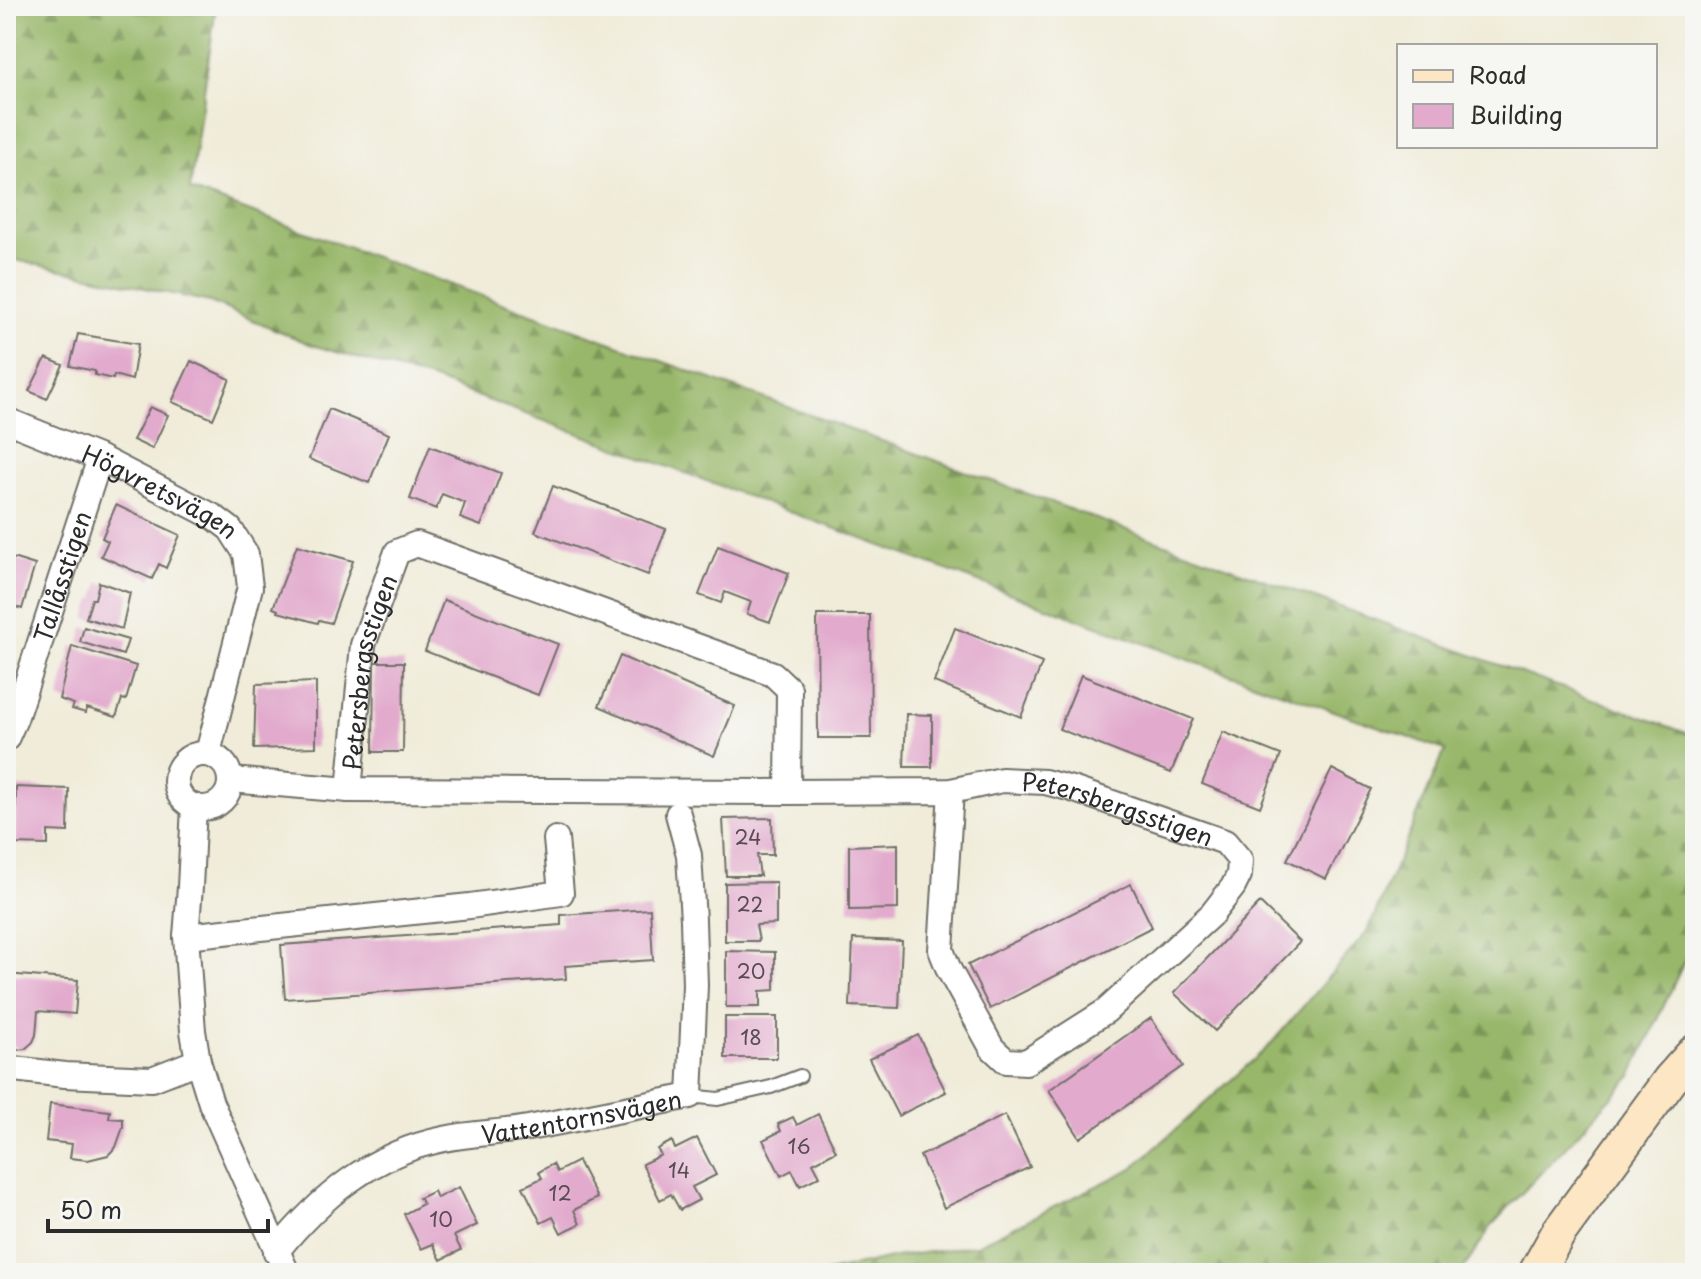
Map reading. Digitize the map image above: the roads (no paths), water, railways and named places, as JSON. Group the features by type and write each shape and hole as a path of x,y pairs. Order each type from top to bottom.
{"main road":[{"path":"1536,1273 1568,1219 1670,1080 1695,1052"}],"street":[{"name":"Högvretsvägen","path":"6,420 100,458 214,517 230,529 246,554 250,587 208,753"},
{"name":"Tallåsstigen","path":"6,739 100,458"},
{"name":"Petersbergsstigen","path":"349,790 363,645 397,552 417,544 773,674 789,689 788,792"},
{"path":"208,753 228,769 231,780 223,800 203,808 183,799 176,781 178,770 185,760 208,753"},
{"name":"Petersbergsstigen","path":"231,780 349,790 788,792 951,791 1002,780 1045,782 1225,842 1240,860 1239,875 1212,914 1106,1011 1026,1062 1006,1061 992,1048 941,950 951,791"},
{"path":"194,806 186,936 470,906 561,893 556,839"},
{"name":"Vattentornsvägen","path":"282,1263 288,1237 325,1200 373,1164 408,1149 443,1139 525,1128 690,1096 695,985 693,920 689,855 678,814"},
{"name":"Vattentornsvägen","path":"186,936 198,1061 211,1103 282,1263"},
{"path":"6,1068 65,1075 152,1079 198,1061"}],"lane":[{"path":"690,1096 718,1099 771,1087 800,1076"}]}
